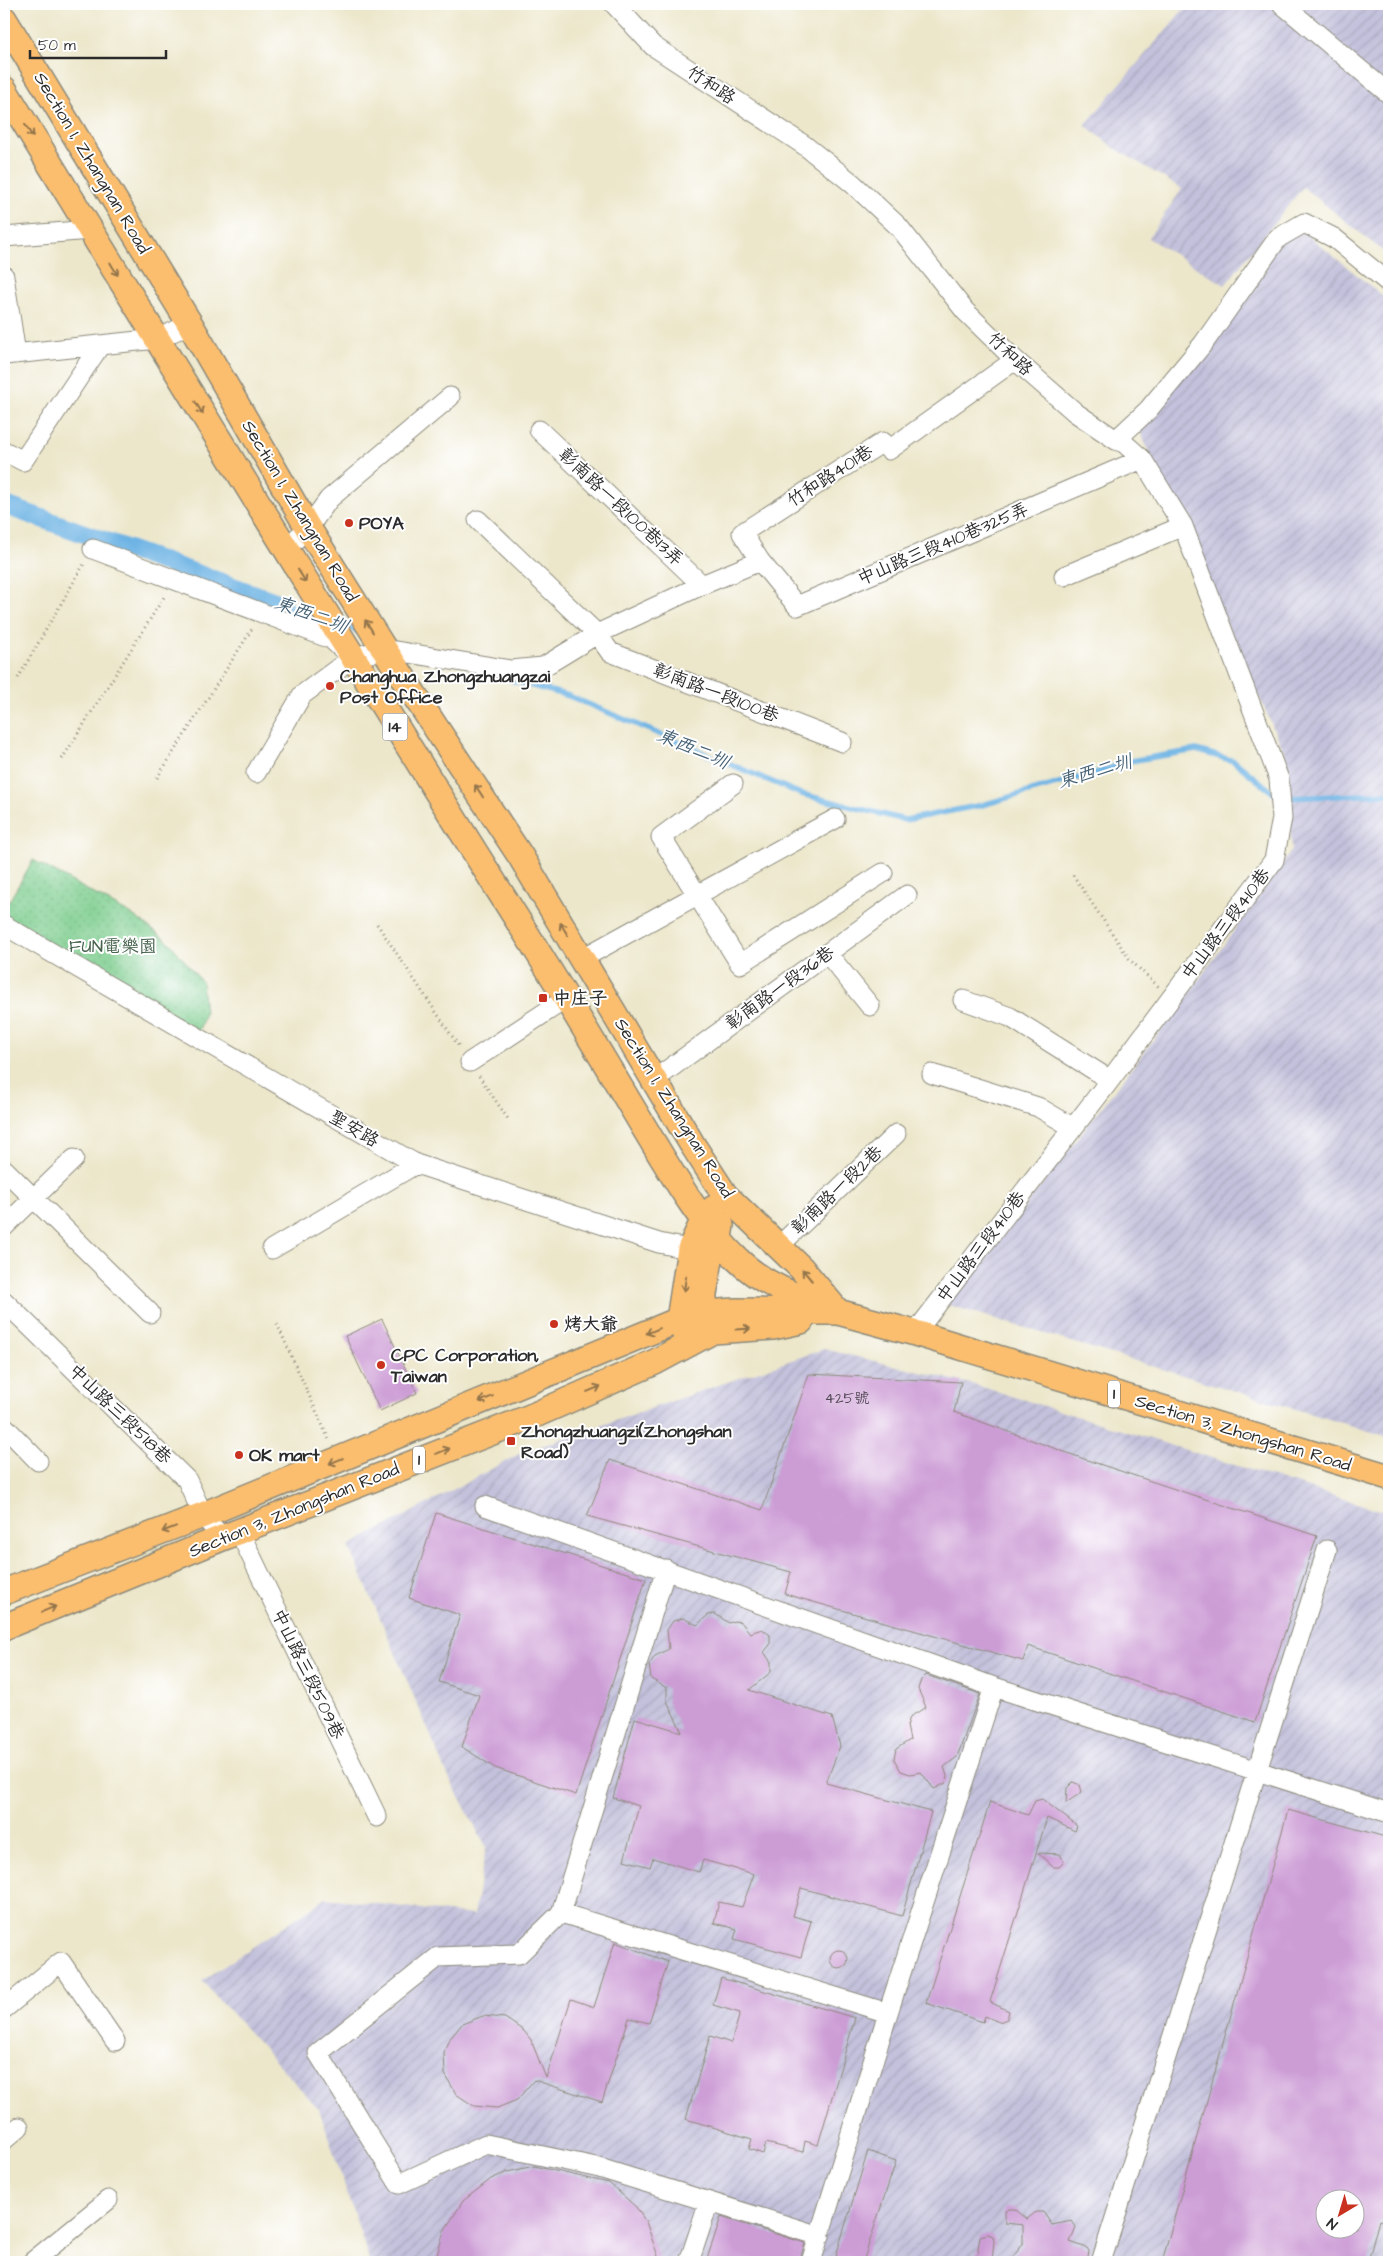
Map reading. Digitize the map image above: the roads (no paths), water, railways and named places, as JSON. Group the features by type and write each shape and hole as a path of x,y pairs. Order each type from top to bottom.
{"main road":[{"name":"Section 1, Zhangnan Road","path":"4,19 190,324 308,528 384,649 521,857 581,960 725,1195 801,1268 838,1312"},
{"name":"Section 1, Zhangnan Road","path":"4,89 352,658 566,998 660,1153 704,1219"},
{"path":"708,1322 704,1294 707,1247 704,1219 725,1195"},
{"path":"689,1343 679,1320 725,1195"},
{"path":"707,1247 737,1259 763,1279 788,1293 838,1312"},
{"name":"Section 3, Zhongshan Road","path":"4,1592 203,1515 679,1320 708,1322 770,1310 838,1312 916,1333 1389,1477"},
{"name":"Section 3, Zhongshan Road","path":"4,1627 230,1534 528,1418 655,1362 689,1343 708,1322"}],"street":[{"name":"竹和路","path":"614,4 653,46 804,145 852,183 899,227 965,310 1016,360 1076,413 1116,440"},
{"path":"1282,4 1389,94"},
{"path":"1116,440 1148,410 1203,344 1278,238 1304,223 1334,238 1389,283"},
{"path":"4,237 90,230"},
{"path":"4,276 10,355 157,340 190,324"},
{"path":"4,451 23,461 99,347"},
{"name":"竹和路401巷","path":"760,561 742,533 883,442 889,450 1016,360"},
{"path":"285,549 308,528 329,499 450,397"},
{"name":"彰南路一段100巷13弄","path":"539,430 702,584"},
{"name":"中山路三段410巷","path":"916,1333 1072,1127 1110,1080 1274,860 1282,818 1279,779 1183,526 1142,459 1124,443 1116,440"},
{"name":"中山路三段410巷325弄","path":"760,561 797,606 1142,459"},
{"name":"彰南路一段100巷","path":"478,520 596,634 610,652 842,742"},
{"path":"1064,576 1183,526"},
{"path":"93,549 331,639 352,658"},
{"path":"256,774 302,695 352,658 384,649 512,670 543,667 596,634 702,584 760,561"},
{"path":"733,784 661,837 740,964 883,873"},
{"path":"581,960 834,819"},
{"name":"彰南路一段36巷","path":"654,1080 907,895"},
{"name":"聖安路","path":"4,925 416,1164 659,1243 707,1247"},
{"path":"828,953 870,1006"},
{"path":"470,1062 566,998"},
{"path":"963,1000 1010,1017 1110,1080"},
{"path":"932,1074 1038,1107 1072,1127"},
{"name":"彰南路一段2巷","path":"778,1247 896,1134"},
{"path":"4,1227 74,1159"},
{"path":"272,1249 416,1164"},
{"path":"4,1169 150,1313"},
{"name":"中山路三段518巷","path":"4,1301 187,1480 203,1515 230,1534"},
{"path":"4,1426 38,1461"},
{"path":"485,1506 666,1568 994,1687 1389,1813"},
{"name":"中山路三段509巷","path":"230,1534 377,1817"},
{"path":"1101,2262 1327,1550"},
{"path":"666,1568 561,1913 519,1954 438,1957 318,2053 399,2184 486,2144 596,2167 820,2236"},
{"path":"811,2262 888,2013 994,1687"},
{"path":"561,1913 888,2013"},
{"path":"4,2009 61,1962 115,2040"},
{"path":"4,2140 19,2127"},
{"path":"32,2262 108,2200"},
{"path":"689,2262 708,2202"}],"waterway":[{"name":"東西二圳","path":"4,505 282,604"},
{"name":"東西二圳","path":"282,604 318,617"},
{"name":"東西二圳","path":"343,626 365,634"},
{"name":"東西二圳","path":"500,677 569,696 801,794 905,820 982,805 1092,774 1130,761 1196,750 1234,761 1276,795"},
{"name":"東西二圳","path":"1284,798 1389,794"}],"place":[{"name":"POYA","path":"349,523"},
{"name":"Changhua Zhongzhuangzai Post Office","path":"330,686"},
{"name":"中庄子","path":"543,998"},
{"name":"烤大爺","path":"554,1324"},
{"name":"CPC Corporation, Taiwan","path":"381,1365"},
{"name":"Zhongzhuangzi(Zhongshan Road)","path":"511,1441"},
{"name":"OK mart","path":"239,1455"}],"park label":[{"name":"FUN電樂園","path":"113,946"}]}
